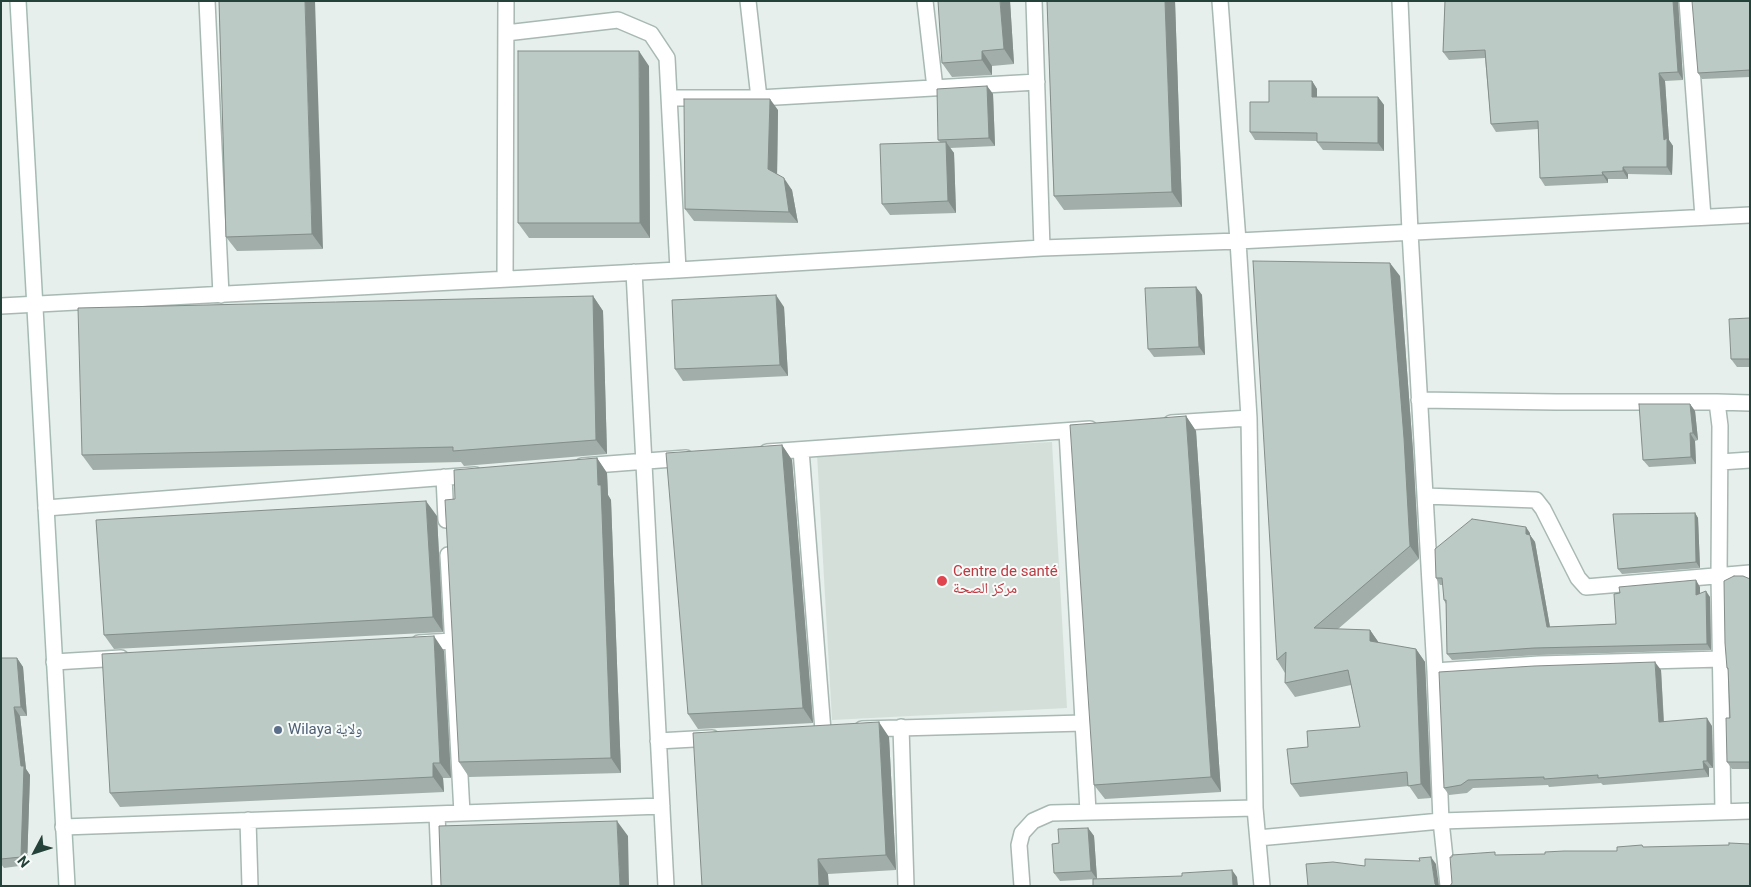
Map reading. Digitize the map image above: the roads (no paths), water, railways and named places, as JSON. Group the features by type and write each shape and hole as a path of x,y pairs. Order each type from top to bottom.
{"street":[{"path":"18,1 66,886"},
{"path":"207,1 221,295"},
{"path":"506,1 506,279"},
{"path":"748,1 759,98"},
{"path":"925,1 935,88"},
{"path":"1034,1 1042,248"},
{"path":"1220,1 1249,418 1255,808 1262,886"},
{"path":"1400,1 1410,232 1435,671 1441,821 1448,886"},
{"path":"1687,1 1703,218"},
{"path":"506,33 618,20 651,34 667,58 678,270"},
{"path":"669,98 759,98 1038,82"},
{"path":"1,306 678,270 1042,248 1238,241 1750,215"},
{"path":"634,272 666,886"},
{"path":"1419,400 1750,403"},
{"path":"1716,402 1720,426 1719,576 1723,812"},
{"path":"1153,425 1249,418"},
{"path":"752,454 1105,428"},
{"path":"1067,431 1088,812"},
{"path":"802,450 823,731"},
{"path":"564,468 703,457"},
{"path":"1720,462 1750,460"},
{"path":"46,508 494,473"},
{"path":"444,477 462,813"},
{"path":"1425,496 1536,500 1544,510 1578,578 1586,587 1750,573"},
{"path":"403,644 452,641"},
{"path":"54,662 134,658"},
{"path":"1435,671 1539,664 1721,658"},
{"path":"852,730 901,727 1083,723"},
{"path":"901,727 906,886"},
{"path":"658,741 726,737"},
{"path":"63,827 662,806"},
{"path":"1022,886 1019,845 1022,833 1033,821 1050,813 1255,808"},
{"path":"1258,838 1441,821 1750,811"},
{"path":"437,814 440,886"},
{"path":"248,820 250,886"}],"place":[{"name":"Centre de santé مركز الصحة","path":"942,581"},
{"name":"Wilaya ولاية","path":"278,730"}]}
